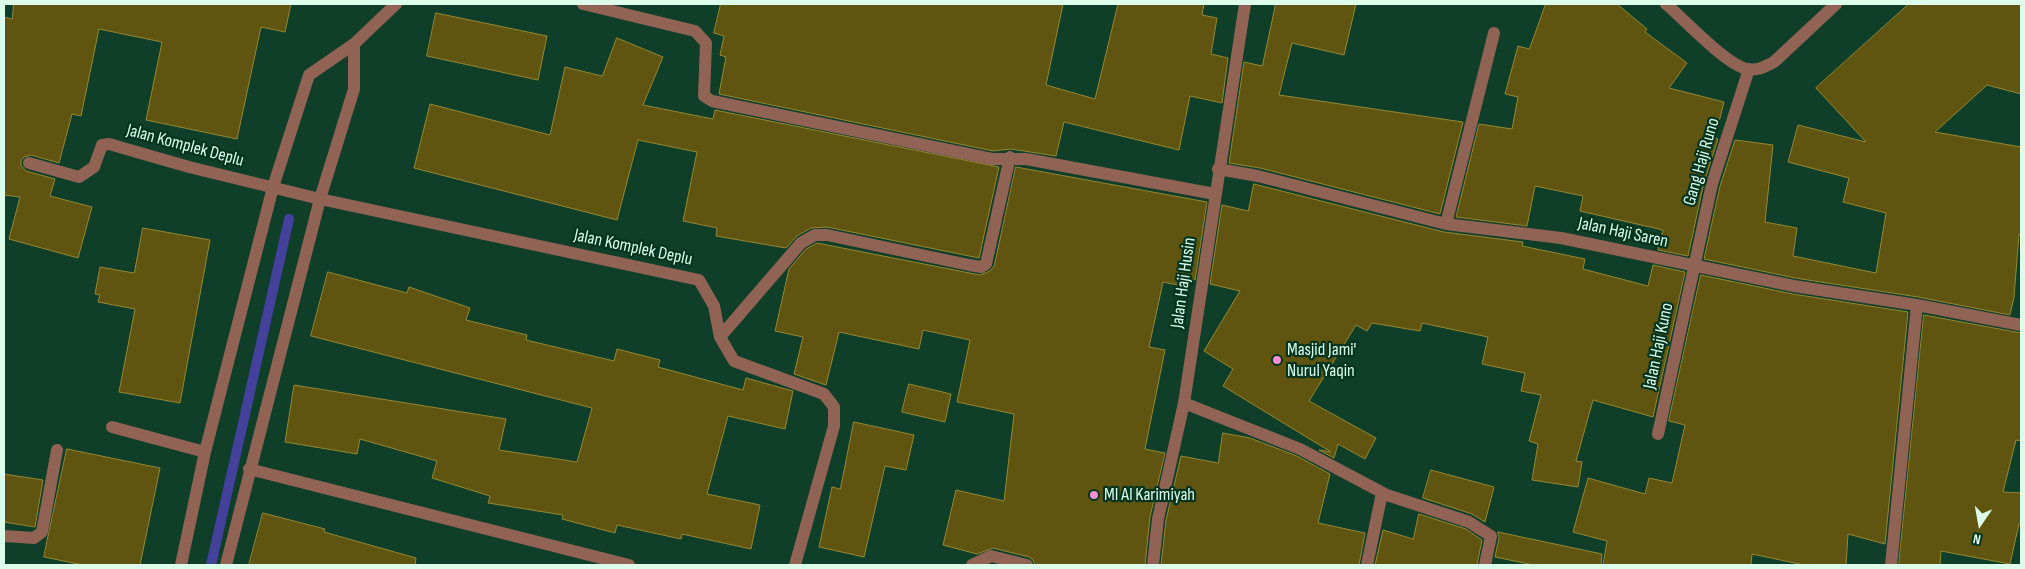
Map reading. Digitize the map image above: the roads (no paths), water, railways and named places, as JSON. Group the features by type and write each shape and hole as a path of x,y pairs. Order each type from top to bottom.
{"street":[{"path":"181,565 205,452 309,75 354,44 396,4"},
{"path":"583,4 695,31 706,43 703,88 704,96 707,99 992,159 1010,157 1215,194"},
{"name":"Jalan Haji Husin","path":"1153,565 1158,519 1184,403 1218,169 1245,4"},
{"path":"1666,4 1734,64 1749,69 1762,68 1774,62 1836,4"},
{"path":"1446,224 1494,33"},
{"path":"226,565 315,198 354,89 354,44"},
{"name":"Gang Haji Runo","path":"1694,265 1712,184 1749,69"},
{"name":"Jalan Komplek Deplu","path":"29,163 79,177 94,167 102,146 109,144 189,167 315,198 699,280 714,306 720,337 734,361 824,394 834,407 834,426 795,565"},
{"path":"720,337 801,243 815,235 827,235 975,266 981,267 986,264 1010,157"},
{"name":"Jalan Haji Saren","path":"1218,169 1258,176 1446,224 1561,238 1794,286 1917,305 2021,325"},
{"name":"Jalan Haji Kuno","path":"1658,434 1694,265"},
{"path":"1891,565 1917,305"},
{"path":"1184,403 1300,449 1382,493 1469,522 1491,536 1485,565"},
{"path":"112,427 205,452"},
{"path":"4,536 34,538 42,532 57,450"},
{"path":"249,469 629,565"},
{"path":"1367,565 1382,493"},
{"path":"972,565 991,556 1028,565"}],"waterway":[{"path":"211,565 289,219"}],"place":[{"name":"Masjid Jami' Nurul Yaqin","path":"1277,360"},
{"name":"MI Al Karimiyah","path":"1094,495"}]}
